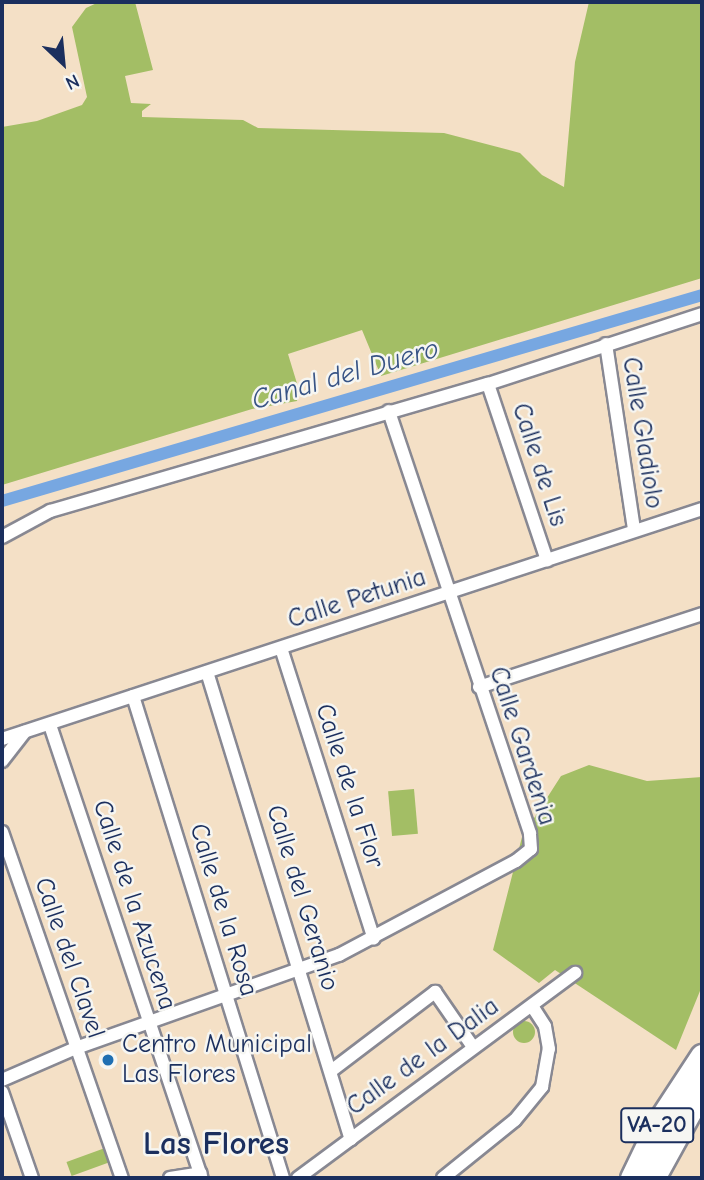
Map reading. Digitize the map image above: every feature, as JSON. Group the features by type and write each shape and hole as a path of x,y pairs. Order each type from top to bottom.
{"highway":[{"name":"VA-20","path":"632,1178 660,1120 702,1056"},
{"name":"VA-20","path":"653,1178 702,1089"}],"street":[{"path":"2,537 50,511 488,384 702,314"},
{"name":"Calle Gladiolo","path":"606,344 634,530"},
{"name":"Calle de Lis","path":"488,384 547,560"},
{"name":"Calle Gardenia","path":"2,1080 76,1048 301,969 374,939 516,861 531,849 530,833 447,594 389,411"},
{"name":"Calle Petunia","path":"2,739 702,509"},
{"path":"479,687 702,614"},
{"name":"Calle de la Flor","path":"281,648 374,939"},
{"name":"Calle del Geranio","path":"207,672 301,969 351,1139"},
{"name":"Calle de la Rosa","path":"133,696 283,1178"},
{"name":"Calle de la Azucena","path":"50,725 201,1176"},
{"path":"2,761 25,732"},
{"name":"Calle del Clavel","path":"2,832 122,1178"},
{"name":"Calle de la Dalia","path":"298,1178 575,973"},
{"path":"331,1071 435,992 473,1047"},
{"path":"443,1178 515,1119 542,1087 549,1049 545,1026 532,1006"},
{"path":"2,1092 32,1178"},
{"path":"170,1178 201,1176"}],"green space":[{"path":"99,2 135,2 153,70 125,76 131,103 151,104 142,111 142,117 243,120 258,128 444,133 520,153 542,175 564,187 575,62 589,2 702,2 702,278 381,376 362,330 288,354 299,390 297,401 252,409 2,485 2,127 37,121 82,105 87,97 72,27 86,8"},
{"path":"589,765 647,781 702,777 702,986 676,1050 555,970 539,983 493,950 522,837 561,776"},
{"path":"414,789 418,834 392,836 388,791"},
{"path":"524,1021 532,1024 535,1032 532,1040 524,1043 516,1040 513,1032 516,1024"},
{"path":"105,1148 110,1162 72,1176 66,1162"}],"waterway":[{"name":"Canal del Duero","path":"2,501 702,295"}],"place":[{"name":"Centro Municipal Las Flores","path":"108,1060"}],"district":[{"name":"Las Flores","path":"216,1144"}]}
